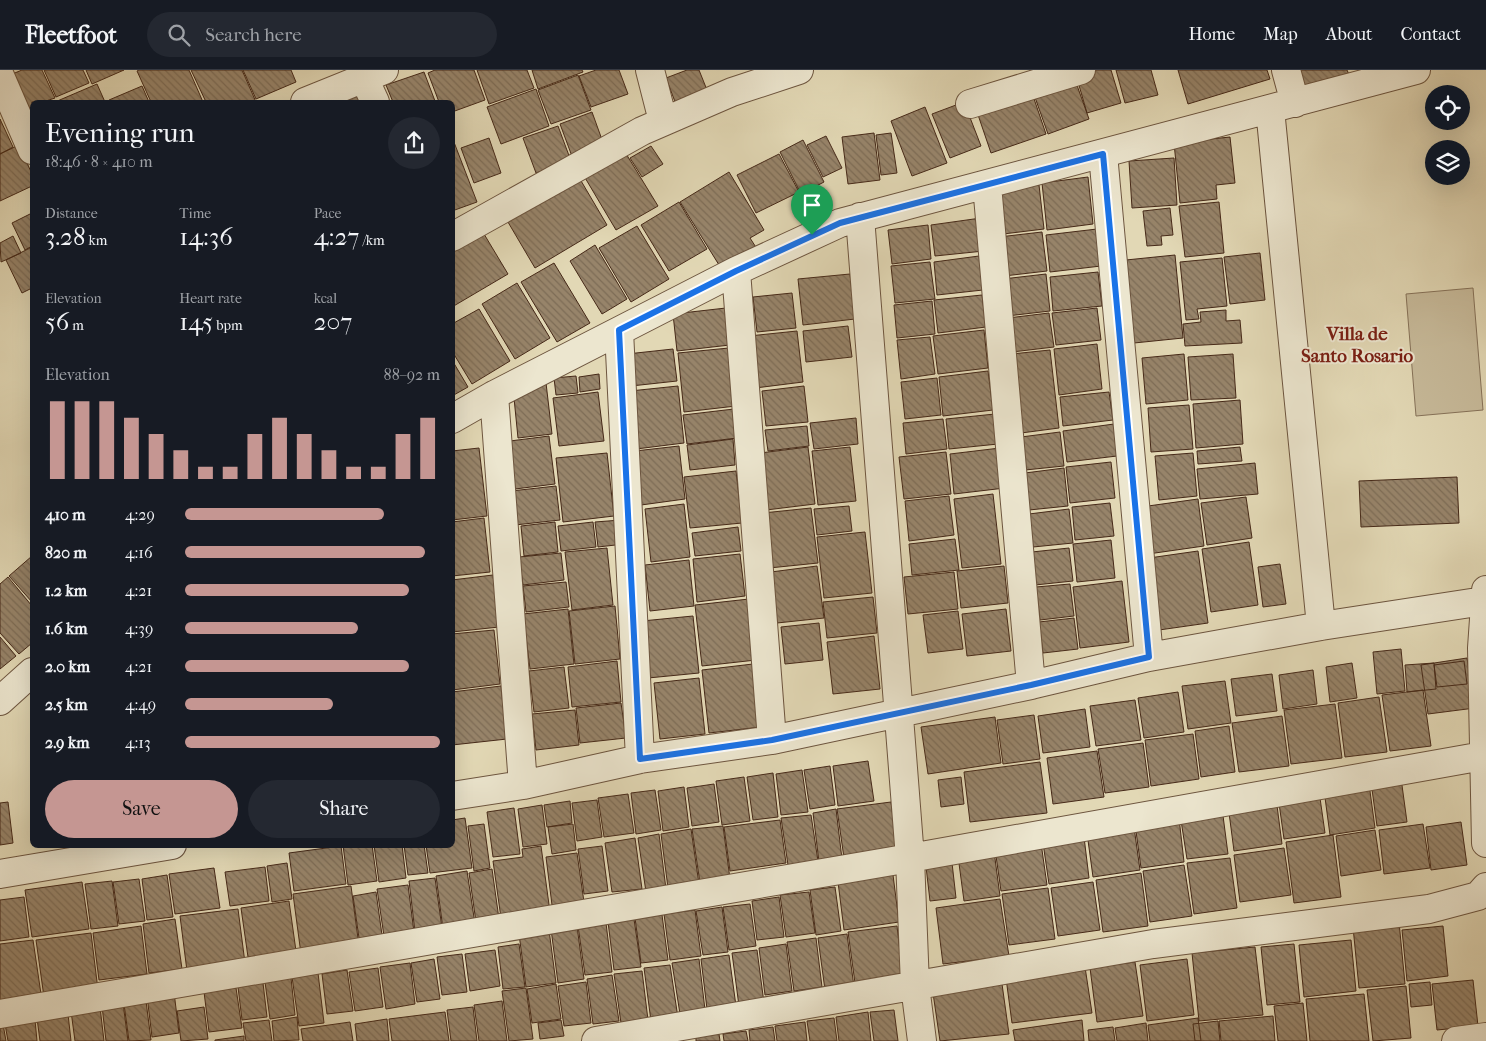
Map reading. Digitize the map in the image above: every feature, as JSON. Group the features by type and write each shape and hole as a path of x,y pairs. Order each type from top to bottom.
{"street":[{"path":"650,70 663,121"},
{"path":"455,235 642,131 732,92 799,70"},
{"path":"970,104 1081,70"},
{"path":"1286,70 1283,106 1321,626"},
{"path":"455,417 494,395 736,271 812,235 860,217 987,185 1416,70"},
{"path":"0,76 30,145"},
{"path":"313,100 374,84"},
{"path":"1103,154 1149,657"},
{"path":"987,185 1031,685"},
{"path":"860,217 910,858 915,986 922,1041"},
{"path":"736,271 772,740"},
{"path":"619,330 640,759"},
{"path":"494,395 523,785"},
{"path":"455,796 523,785 640,759 772,740 1031,685 1149,657 1485,596 1482,756 1486,843"},
{"path":"0,701 30,674"},
{"path":"0,1014 910,858 1482,756"},
{"path":"0,874 133,849"},
{"path":"596,1041 1153,944 1429,909 1478,896 1486,887"},
{"path":"1456,1041 1486,1037"}],"shaded area":[{"path":"1473,288 1483,410 1416,416 1406,294"}],"building":[{"path":"22,70 42,70 55,98 49,100 30,100 30,108 26,110 10,75"},
{"path":"44,70 83,70 89,83 56,97"},
{"path":"86,70 124,70 92,84"},
{"path":"189,70 202,100 150,100 137,71"},
{"path":"191,70 242,70 255,100 205,100"},
{"path":"243,70 291,70 296,82 256,99"},
{"path":"435,70 474,70 485,100 455,111 455,100 438,100 428,73"},
{"path":"477,70 527,70 534,88 489,104"},
{"path":"532,70 582,70 583,72 538,89"},
{"path":"596,70 619,70 628,94 591,107 579,76"},
{"path":"687,70 699,70 709,95 677,107 666,78"},
{"path":"1094,70 1111,70 1121,103 1087,113 1076,75"},
{"path":"1116,70 1151,70 1158,95 1125,103"},
{"path":"1178,70 1267,70 1270,79 1188,104"},
{"path":"1297,70 1347,70 1350,77 1306,94"},
{"path":"424,72 435,100 392,100 386,85"},
{"path":"1073,74 1089,119 1048,134 1032,89"},
{"path":"578,75 591,110 551,124 538,90"},
{"path":"97,84 104,100 60,100"},
{"path":"142,86 148,100 109,100"},
{"path":"1030,87 1046,134 991,153 975,106"},
{"path":"536,89 549,126 501,144 487,107"},
{"path":"364,91 368,100 343,100"},
{"path":"964,102 981,146 950,158 932,114"},
{"path":"925,107 947,163 912,176 891,121"},
{"path":"592,112 605,148 573,159 560,124"},
{"path":"0,119 13,147 0,154"},
{"path":"558,126 571,161 536,173 523,138"},
{"path":"874,133 880,180 848,184 842,137"},
{"path":"891,133 897,173 881,175 876,135"},
{"path":"826,136 842,168 823,177 807,145"},
{"path":"1230,137 1235,183 1216,185 1217,199 1180,203 1174,143"},
{"path":"489,138 501,173 474,183 461,148"},
{"path":"803,140 824,182 801,194 780,152"},
{"path":"19,145 30,170 30,187 0,201 0,154"},
{"path":"455,145 477,202 455,210"},
{"path":"651,146 663,164 642,177 630,158"},
{"path":"625,152 658,206 616,230 584,176"},
{"path":"779,154 799,192 756,213 737,175"},
{"path":"1174,158 1177,205 1132,208 1129,161"},
{"path":"729,172 764,230 750,238 759,252 724,273 680,202"},
{"path":"577,174 607,225 535,268 505,217"},
{"path":"1088,177 1093,224 1047,230 1042,183"},
{"path":"1039,185 1044,229 1003,234 998,189"},
{"path":"679,202 707,249 669,271 641,225"},
{"path":"1219,202 1224,253 1185,257 1179,206"},
{"path":"1170,208 1173,235 1161,236 1162,245 1147,246 1143,211"},
{"path":"30,214 30,247 25,250 12,223"},
{"path":"981,218 984,251 935,256 931,225"},
{"path":"928,225 931,259 892,264 888,230"},
{"path":"637,226 669,279 631,302 599,248"},
{"path":"481,229 508,274 455,305 455,244"},
{"path":"1097,229 1101,266 1050,272 1046,235"},
{"path":"1042,232 1047,271 1004,276 999,237"},
{"path":"13,236 21,253 1,262 0,243"},
{"path":"595,245 627,299 602,314 570,261"},
{"path":"30,248 30,289 22,293 6,260"},
{"path":"1260,253 1265,300 1230,304 1224,257"},
{"path":"1175,255 1183,338 1134,343 1126,260"},
{"path":"979,256 983,290 937,295 934,262"},
{"path":"1222,258 1227,306 1197,309 1199,319 1186,320 1180,262"},
{"path":"930,262 935,299 895,303 891,266"},
{"path":"554,263 590,323 557,342 521,282"},
{"path":"1098,272 1102,306 1053,311 1050,277"},
{"path":"850,274 855,319 803,325 798,279"},
{"path":"1046,274 1050,311 1007,316 1003,279"},
{"path":"517,283 550,338 515,359 482,304"},
{"path":"792,293 796,328 757,332 753,297"},
{"path":"982,295 986,327 938,333 934,300"},
{"path":"932,301 935,334 897,338 894,305"},
{"path":"726,308 730,345 677,351 673,314"},
{"path":"1097,308 1101,340 1056,345 1052,313"},
{"path":"479,309 510,361 472,384 455,356 455,322"},
{"path":"1226,310 1226,321 1240,320 1242,343 1185,346 1183,324 1201,322 1200,312"},
{"path":"1049,313 1054,347 1012,352 1008,318"},
{"path":"848,326 852,357 806,362 803,331"},
{"path":"984,330 988,368 938,374 933,336"},
{"path":"797,331 803,382 755,388 749,336"},
{"path":"930,337 935,374 901,379 897,340"},
{"path":"1097,344 1102,389 1059,395 1054,349"},
{"path":"729,348 736,406 684,412 678,353"},
{"path":"673,349 677,381 631,386 627,354"},
{"path":"1050,350 1059,428 1021,433 1012,354"},
{"path":"1184,354 1188,400 1146,404 1142,358"},
{"path":"1233,354 1236,398 1191,400 1188,357"},
{"path":"455,365 468,387 455,394"},
{"path":"988,371 993,410 943,416 939,377"},
{"path":"599,374 600,389 580,392 579,377"},
{"path":"576,376 578,393 556,395 554,378"},
{"path":"937,378 941,415 905,419 901,382"},
{"path":"546,383 552,434 518,438 513,388"},
{"path":"678,386 684,443 636,449 630,391"},
{"path":"804,386 808,422 766,426 762,391"},
{"path":"598,392 604,441 559,446 553,398"},
{"path":"1109,392 1113,420 1063,426 1060,397"},
{"path":"1240,400 1243,444 1196,448 1193,404"},
{"path":"1189,405 1193,449 1151,452 1148,408"},
{"path":"734,409 737,438 687,444 683,415"},
{"path":"995,414 998,444 949,449 946,419"},
{"path":"856,418 858,444 814,449 810,423"},
{"path":"943,419 947,449 906,454 903,423"},
{"path":"1114,424 1117,456 1067,462 1063,431"},
{"path":"807,426 809,446 768,451 765,430"},
{"path":"1060,432 1064,466 1025,470 1021,437"},
{"path":"549,436 555,484 515,489 510,441"},
{"path":"733,439 735,465 690,470 687,445"},
{"path":"679,446 685,499 641,505 635,451"},
{"path":"808,447 815,504 766,510 760,453"},
{"path":"850,447 856,501 818,505 812,451"},
{"path":"1240,447 1242,461 1198,464 1197,451"},
{"path":"479,448 487,516 455,520 455,451"},
{"path":"1000,448 1005,488 954,494 950,454"},
{"path":"946,452 951,494 904,499 899,457"},
{"path":"607,453 614,516 563,522 556,458"},
{"path":"1193,453 1197,496 1159,500 1155,456"},
{"path":"1111,462 1115,498 1070,503 1066,467"},
{"path":"1255,463 1258,494 1200,499 1197,469"},
{"path":"1064,468 1068,506 1029,510 1025,473"},
{"path":"736,471 742,523 690,528 684,477"},
{"path":"1457,477 1459,523 1361,527 1359,481"},
{"path":"556,486 560,520 515,525 511,491"},
{"path":"993,494 1001,564 962,568 954,499"},
{"path":"949,496 954,535 909,541 905,501"},
{"path":"1246,497 1252,538 1207,545 1201,503"},
{"path":"1198,499 1204,546 1148,554 1141,507"},
{"path":"1110,503 1114,536 1075,540 1072,507"},
{"path":"684,504 690,557 651,562 645,509"},
{"path":"849,506 852,531 817,535 814,509"},
{"path":"811,508 818,563 769,568 763,513"},
{"path":"1069,509 1073,543 1033,547 1029,514"},
{"path":"484,518 490,572 455,576 455,522"},
{"path":"621,520 624,544 598,547 595,522"},
{"path":"555,522 558,552 524,556 521,526"},
{"path":"593,522 596,547 561,551 558,526"},
{"path":"738,527 741,551 695,556 692,533"},
{"path":"865,532 872,593 824,598 817,537"},
{"path":"955,539 959,570 912,575 909,544"},
{"path":"1111,540 1115,578 1077,582 1073,544"},
{"path":"1249,542 1258,605 1211,612 1202,549"},
{"path":"607,548 613,605 572,610 565,552"},
{"path":"1069,548 1073,581 1035,585 1032,552"},
{"path":"1198,551 1208,623 1159,630 1149,558"},
{"path":"561,553 564,580 523,585 519,557"},
{"path":"740,554 745,596 697,602 693,559"},
{"path":"30,558 30,600 9,576"},
{"path":"689,560 694,606 650,611 645,565"},
{"path":"1280,564 1286,604 1263,607 1258,567"},
{"path":"817,566 824,618 777,623 771,572"},
{"path":"1004,566 1008,603 961,608 957,571"},
{"path":"954,572 958,609 908,614 904,577"},
{"path":"493,575 499,627 455,632 455,580"},
{"path":"8,577 30,604 30,645 19,654 0,633 0,584"},
{"path":"1122,581 1129,642 1080,648 1073,587"},
{"path":"566,582 569,607 526,612 523,586"},
{"path":"1070,584 1074,616 1040,620 1036,587"},
{"path":"873,597 877,633 827,638 823,602"},
{"path":"749,599 756,660 702,666 695,605"},
{"path":"615,606 620,659 575,664 569,611"},
{"path":"568,609 574,664 530,669 523,614"},
{"path":"1006,609 1011,651 967,656 962,614"},
{"path":"958,611 963,649 928,653 923,615"},
{"path":"693,616 699,673 648,678 642,621"},
{"path":"1074,618 1078,649 1043,653 1039,622"},
{"path":"819,623 823,660 785,664 781,627"},
{"path":"494,630 500,684 455,690 455,634"},
{"path":"874,636 880,689 833,694 827,642"},
{"path":"0,637 16,656 0,669"},
{"path":"1401,649 1405,691 1377,694 1373,652"},
{"path":"1467,658 1475,708 1428,714 1421,665"},
{"path":"617,661 621,702 572,707 568,667"},
{"path":"1464,661 1467,684 1437,687 1434,665"},
{"path":"1352,663 1357,698 1330,702 1326,667"},
{"path":"1434,663 1436,689 1407,692 1405,665"},
{"path":"753,664 761,727 709,733 702,670"},
{"path":"564,667 569,708 534,712 529,671"},
{"path":"1313,670 1317,704 1283,709 1279,675"},
{"path":"1272,674 1277,711 1236,716 1231,679"},
{"path":"699,678 705,734 660,739 654,683"},
{"path":"1225,681 1231,723 1188,729 1182,686"},
{"path":"501,686 507,739 455,745 455,692"},
{"path":"1423,690 1431,746 1390,751 1382,695"},
{"path":"1178,692 1184,732 1144,738 1138,698"},
{"path":"1379,697 1387,752 1345,757 1338,703"},
{"path":"1135,700 1141,740 1096,746 1090,706"},
{"path":"621,703 626,738 580,743 576,708"},
{"path":"1335,704 1342,758 1291,764 1284,710"},
{"path":"1085,709 1090,747 1043,753 1038,716"},
{"path":"575,710 579,745 536,750 532,714"},
{"path":"1034,715 1040,759 1003,764 997,720"},
{"path":"1282,716 1289,766 1239,772 1232,723"},
{"path":"995,717 1001,763 928,774 921,727"},
{"path":"1229,726 1235,772 1201,777 1195,731"},
{"path":"1193,734 1199,779 1151,786 1145,740"},
{"path":"1143,743 1149,787 1105,793 1098,749"},
{"path":"1097,751 1104,797 1053,804 1047,758"},
{"path":"868,761 874,801 838,806 833,766"},
{"path":"1040,762 1047,813 970,822 964,772"},
{"path":"830,766 835,805 810,809 804,770"},
{"path":"802,770 808,812 781,815 776,774"},
{"path":"773,773 778,817 753,820 747,777"},
{"path":"744,777 750,821 722,825 716,781"},
{"path":"961,777 964,804 941,807 938,780"},
{"path":"1401,778 1407,822 1377,826 1371,782"},
{"path":"714,784 719,822 692,826 687,788"},
{"path":"1369,784 1375,828 1330,835 1324,790"},
{"path":"684,787 689,827 663,831 658,791"},
{"path":"655,790 661,830 636,834 631,793"},
{"path":"1319,791 1325,833 1284,839 1278,796"},
{"path":"628,794 634,833 604,837 598,798"},
{"path":"1276,798 1282,844 1234,851 1228,805"},
{"path":"597,800 602,837 577,841 572,803"},
{"path":"570,801 572,823 547,827 544,805"},
{"path":"8,802 13,843 0,845 0,803"},
{"path":"891,802 898,851 844,858 837,809"},
{"path":"542,805 547,844 523,847 518,809"},
{"path":"514,808 520,854 493,857 487,812"},
{"path":"1222,808 1228,854 1187,859 1180,814"},
{"path":"836,809 842,859 819,862 813,813"},
{"path":"811,815 818,861 788,865 781,818"},
{"path":"465,818 472,868 430,873 426,848 455,848 455,820"},
{"path":"1179,818 1184,862 1141,868 1135,824"},
{"path":"780,820 786,863 730,871 724,827"},
{"path":"1461,822 1467,865 1431,870 1426,827"},
{"path":"484,824 490,868 474,871 468,826"},
{"path":"573,824 576,850 552,854 548,827"},
{"path":"1423,824 1430,868 1384,874 1379,830"},
{"path":"723,826 730,879 700,883 692,829"},
{"path":"1134,827 1140,870 1093,877 1087,833"},
{"path":"691,829 699,884 668,888 661,834"},
{"path":"1375,830 1381,870 1341,876 1336,836"},
{"path":"659,834 666,889 646,892 638,838"},
{"path":"1333,835 1341,897 1294,903 1286,842"},
{"path":"1084,837 1089,878 1049,884 1043,843"},
{"path":"635,838 642,889 612,892 605,843"},
{"path":"1041,843 1047,885 1001,891 995,849"},
{"path":"541,846 550,912 501,918 493,861 523,857 522,849"},
{"path":"602,846 608,891 584,894 578,849"},
{"path":"341,848 346,884 294,891 289,853"},
{"path":"343,848 372,848 377,881 348,885"},
{"path":"374,848 402,848 406,878 379,882"},
{"path":"404,848 424,848 428,873 408,875"},
{"path":"1284,848 1291,895 1240,902 1234,855"},
{"path":"994,851 1000,896 964,901 958,856"},
{"path":"577,853 584,902 552,905 546,857"},
{"path":"951,854 956,898 930,901 925,858"},
{"path":"1230,858 1237,908 1194,914 1187,863"},
{"path":"287,863 292,899 272,902 267,866"},
{"path":"1184,865 1192,916 1150,922 1143,871"},
{"path":"265,867 269,901 230,906 225,872"},
{"path":"214,868 220,908 175,914 169,874"},
{"path":"492,869 499,919 476,922 469,873"},
{"path":"467,871 475,924 443,929 436,876"},
{"path":"1141,873 1148,926 1103,932 1096,880"},
{"path":"167,875 173,917 147,920 142,879"},
{"path":"893,875 899,922 844,930 838,882"},
{"path":"435,878 442,928 415,932 409,881"},
{"path":"139,879 145,921 119,924 113,882"},
{"path":"112,881 118,926 91,929 85,884"},
{"path":"82,882 89,929 32,937 25,890"},
{"path":"1093,882 1100,930 1058,936 1051,888"},
{"path":"408,885 414,932 384,936 377,889"},
{"path":"351,886 359,946 301,954 293,894"},
{"path":"835,887 841,931 816,935 810,890"},
{"path":"1048,888 1055,939 1009,945 1002,894"},
{"path":"376,892 382,935 359,938 353,896"},
{"path":"809,892 815,933 786,937 780,895"},
{"path":"24,897 29,937 0,941 0,900"},
{"path":"779,897 784,937 757,940 752,901"},
{"path":"1000,899 1009,956 943,964 936,908"},
{"path":"289,901 296,951 248,957 241,908"},
{"path":"750,904 756,946 729,950 723,907"},
{"path":"722,907 728,952 703,955 696,911"},
{"path":"238,909 245,963 187,971 180,916"},
{"path":"695,910 701,956 670,960 664,914"},
{"path":"662,915 668,960 641,963 635,918"},
{"path":"175,919 182,969 149,973 143,924"},
{"path":"634,919 641,967 614,970 608,922"},
{"path":"1399,922 1405,984 1359,988 1353,927"},
{"path":"606,923 612,972 585,975 578,926"},
{"path":"141,926 147,974 99,980 93,933"},
{"path":"577,926 584,979 558,983 551,929"},
{"path":"897,926 903,977 855,983 848,932"},
{"path":"1443,926 1448,976 1407,981 1402,930"},
{"path":"549,930 556,983 526,987 519,934"},
{"path":"91,933 98,990 44,997 36,940"},
{"path":"847,934 854,987 825,990 818,938"},
{"path":"816,938 822,987 794,991 787,942"},
{"path":"33,940 41,994 0,1000 0,944"},
{"path":"1351,940 1356,991 1304,997 1299,945"},
{"path":"519,944 525,987 503,989 498,947"},
{"path":"786,944 792,991 765,995 759,948"},
{"path":"1294,944 1300,1002 1267,1005 1261,947"},
{"path":"1255,947 1263,1015 1199,1021 1192,953"},
{"path":"495,950 500,986 470,991 465,954"},
{"path":"757,950 764,1003 739,1006 732,953"},
{"path":"462,954 467,992 442,995 437,957"},
{"path":"729,955 736,1006 707,1009 701,959"},
{"path":"434,959 440,999 417,1002 411,963"},
{"path":"699,959 705,1010 680,1014 672,963"},
{"path":"1187,959 1194,1015 1147,1021 1140,965"},
{"path":"1135,962 1143,1016 1097,1022 1090,968"},
{"path":"410,963 415,1004 386,1009 380,967"},
{"path":"670,965 678,1018 651,1021 644,968"},
{"path":"1085,967 1092,1013 1012,1023 1006,978"},
{"path":"378,968 383,1007 355,1011 349,972"},
{"path":"347,970 353,1011 327,1014 322,974"},
{"path":"642,971 648,1020 621,1023 614,974"},
{"path":"318,973 324,1023 299,1026 292,977"},
{"path":"612,975 619,1021 593,1024 587,979"},
{"path":"291,978 295,1015 270,1019 265,982"},
{"path":"1473,980 1478,1026 1437,1030 1432,984"},
{"path":"586,982 591,1023 564,1026 558,986"},
{"path":"1430,982 1432,1005 1411,1007 1409,984"},
{"path":"263,983 267,1017 242,1020 238,987"},
{"path":"556,984 561,1019 532,1023 527,989"},
{"path":"1002,984 1009,1034 940,1041 933,993"},
{"path":"1406,986 1411,1038 1373,1041 1367,990"},
{"path":"236,988 242,1028 209,1032 204,992"},
{"path":"526,988 533,1039 509,1041 502,991"},
{"path":"174,992 179,1033 152,1037 147,996"},
{"path":"1364,994 1369,1041 1310,1041 1306,999"},
{"path":"146,1001 151,1040 129,1041 124,1004"},
{"path":"502,1001 507,1041 479,1041 474,1005"},
{"path":"123,1003 128,1041 106,1041 102,1006"},
{"path":"1303,1003 1307,1041 1278,1041 1274,1006"},
{"path":"100,1007 104,1041 75,1041 71,1011"},
{"path":"204,1007 208,1039 181,1041 177,1011"},
{"path":"473,1007 477,1041 451,1041 447,1010"},
{"path":"894,1010 898,1041 874,1041 870,1012"},
{"path":"445,1012 449,1041 392,1041 389,1019"},
{"path":"868,1012 871,1041 839,1041 836,1017"},
{"path":"68,1014 71,1041 40,1041 37,1018"},
{"path":"1273,1016 1275,1041 1221,1041 1219,1021"},
{"path":"297,1017 299,1040 274,1041 272,1021"},
{"path":"834,1018 837,1041 810,1041 807,1021"},
{"path":"1198,1018 1201,1041 1150,1041 1148,1025"},
{"path":"387,1019 389,1041 357,1041 355,1024"},
{"path":"35,1020 37,1041 8,1041 5,1024"},
{"path":"269,1020 272,1041 246,1041 243,1023"},
{"path":"561,1020 564,1036 540,1039 538,1023"},
{"path":"1082,1020 1084,1041 1015,1041 1013,1030"},
{"path":"1218,1021 1220,1041 1195,1041 1193,1024"},
{"path":"350,1022 353,1041 303,1041 301,1029"},
{"path":"805,1022 807,1041 777,1041 775,1026"},
{"path":"1146,1023 1148,1041 1117,1041 1115,1028"},
{"path":"3,1024 6,1041 0,1041 0,1025"},
{"path":"773,1027 775,1041 750,1041 749,1030"},
{"path":"1113,1027 1115,1041 1089,1041 1088,1030"},
{"path":"746,1031 748,1041 724,1041 723,1034"},
{"path":"719,1034 720,1041 696,1041 696,1037"},
{"path":"244,1036 244,1041 215,1041 215,1040"}],"district":[{"name":"Villa de Santo Rosario","path":"1357,345"}],"route":[{"path":"1103,154 1149,657 1031,685 772,740 640,759 619,330 812,235 860,217 1103,154"}]}
